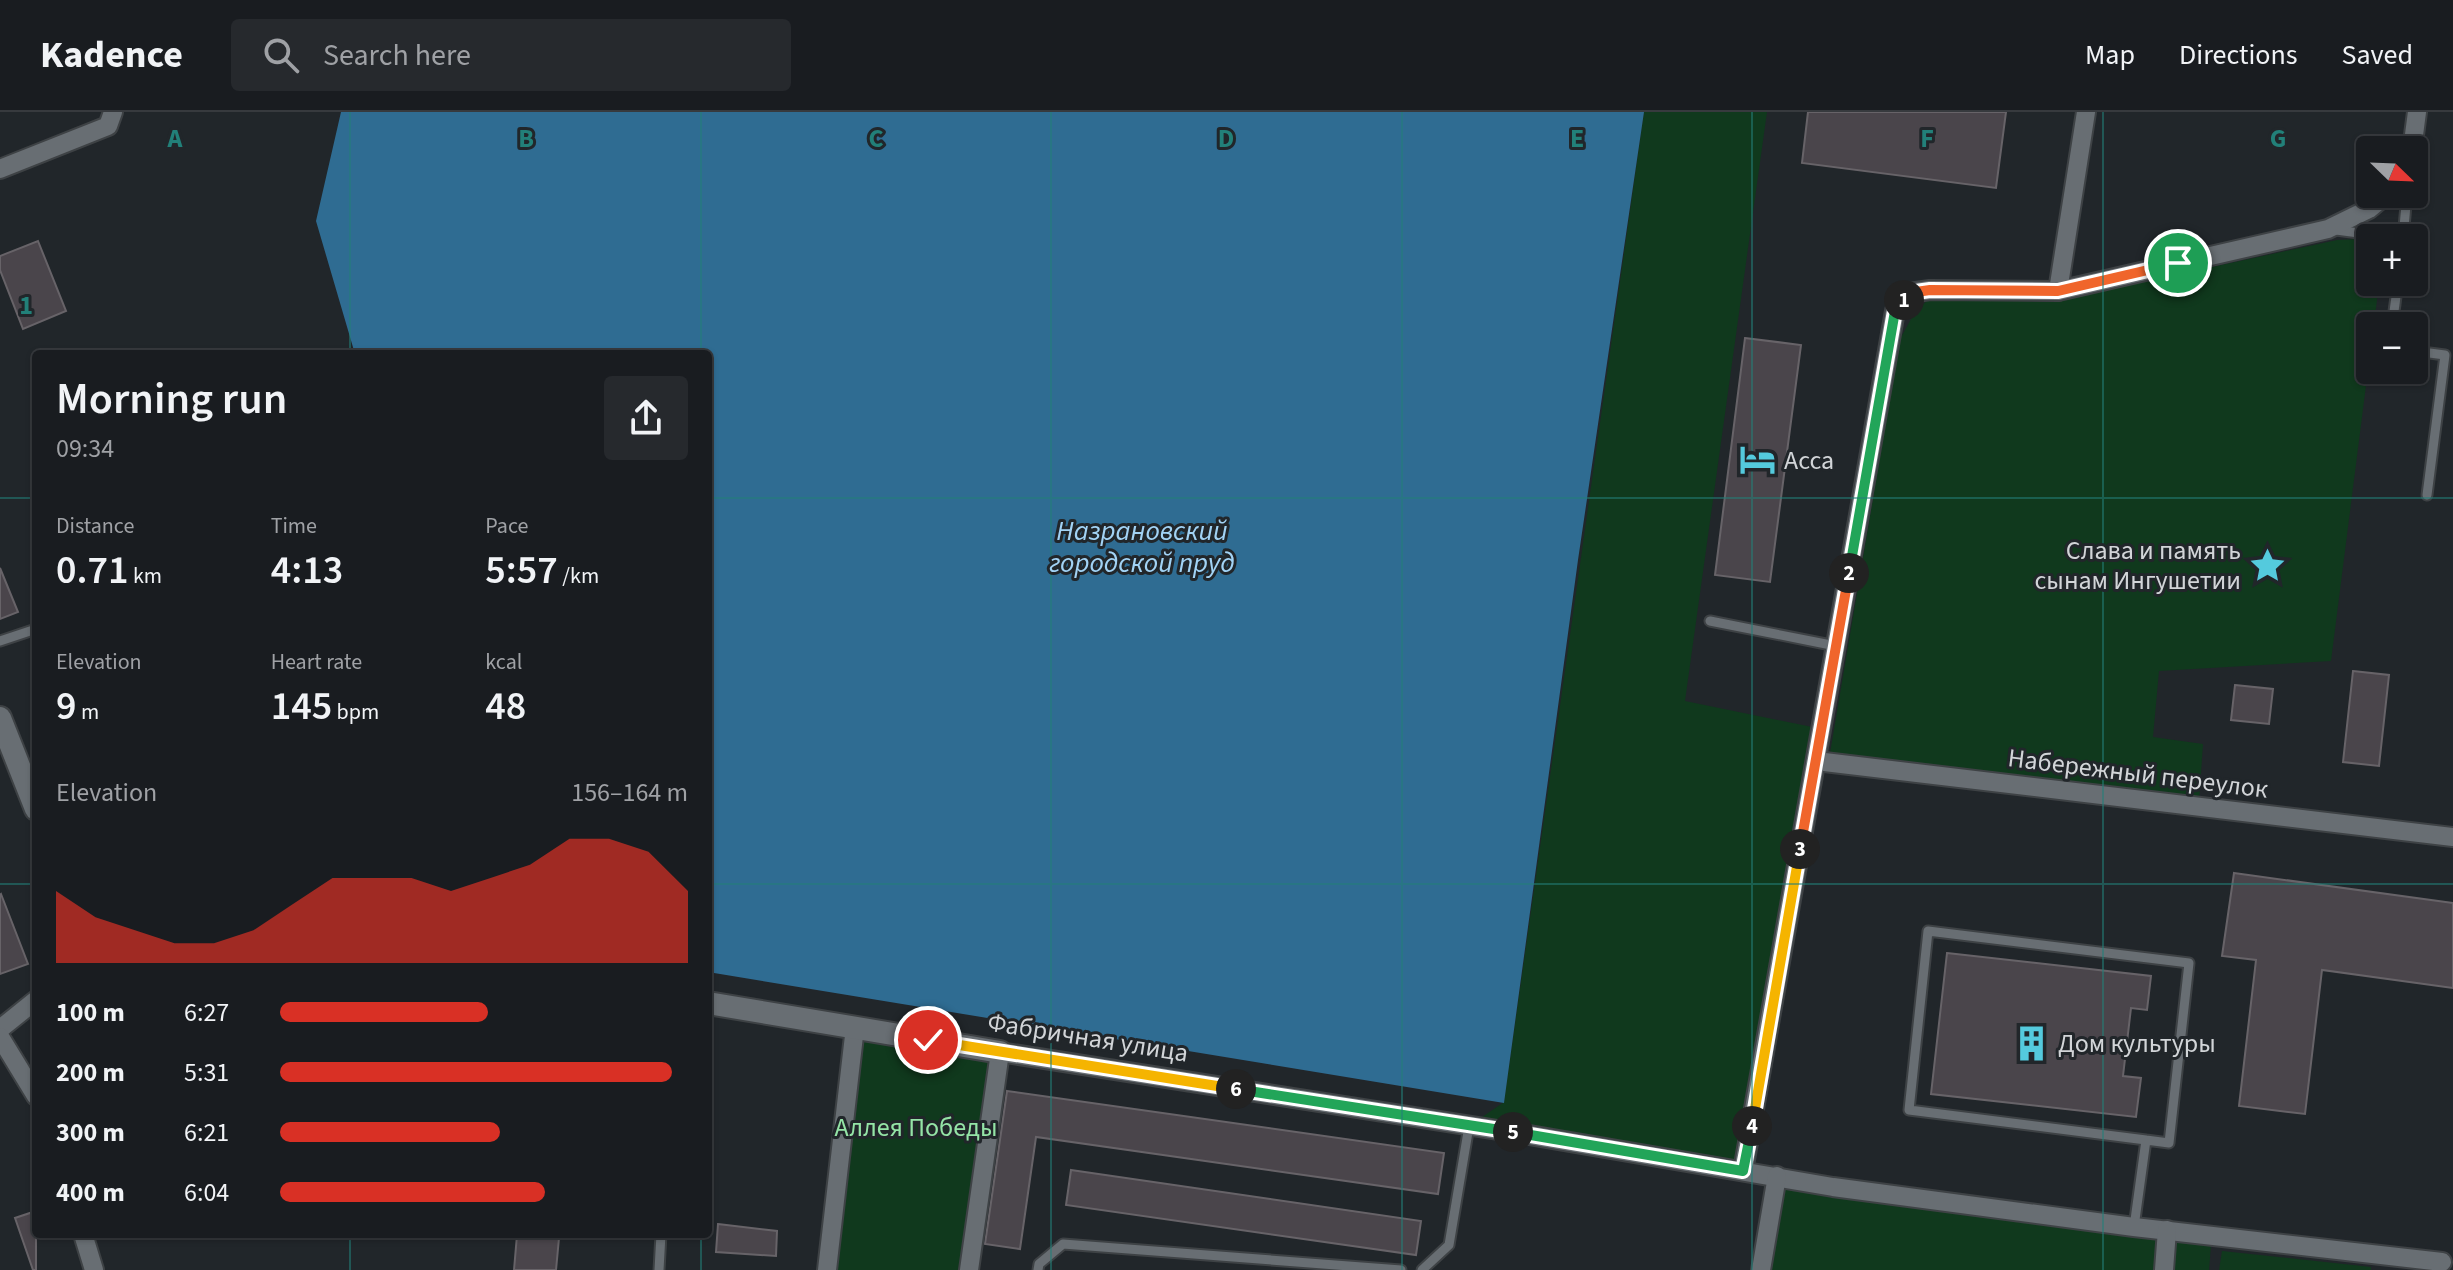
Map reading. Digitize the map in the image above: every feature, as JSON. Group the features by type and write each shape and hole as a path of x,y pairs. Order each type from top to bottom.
{"street":[{"path":"0,169 108,126 113,112"},
{"path":"2058,291 2086,112"},
{"path":"2414,136 2417,112"},
{"path":"1743,1171 1895,311 1909,293 1930,290 2058,291 2328,229 2370,208"},
{"path":"0,718 32,799"},
{"name":"Набережный переулок","path":"1816,761 2453,837"},
{"path":"0,1029 32,1003"},
{"name":"Фабричная улица","path":"712,1004 1833,1187 2134,1227 2442,1262"},
{"path":"827,1270 855,1027"},
{"path":"0,1037 32,1089"},
{"path":"969,1270 1000,1052"},
{"path":"1761,1270 1777,1176"},
{"path":"2164,1270 2167,1230"},
{"path":"84,1238 94,1270"}],"lane":[{"path":"2328,229 2356,233"},
{"path":"2427,495 2445,355 2428,353"},
{"path":"1710,621 1836,646"},
{"path":"0,641 32,630"},
{"path":"1928,931 2189,963 2169,1143 2146,1140 1909,1110 1928,931"},
{"path":"1422,1270 1449,1245 1469,1126"},
{"path":"2134,1227 2146,1140"},
{"path":"659,1270 661,1238"},
{"path":"1038,1270 1039,1264 1063,1244 1401,1270"}],"green space":[{"path":"1644,112 1767,112 1685,701 1822,729 1743,1171 1469,1126 1504,1102"},
{"path":"2356,239 2356,296 2377,296 2376,312 2356,312 2356,384 2366,384 2331,661 2159,671 2153,737 2203,744 2199,802 1830,753 1900,339 1916,310 1927,301 1947,298 2050,302 2337,240"},
{"name":"Аллея Победы","path":"855,1027 1000,1052 969,1270 827,1270"},
{"path":"1777,1176 2193,1233 2193,1243 2211,1245 2209,1270 1761,1270"},
{"path":"2222,1251 2371,1267 2371,1270 2219,1270"}],"water":[{"name":"Назрановский городской пруд","path":"341,112 1644,112 1578,560 1504,1103 712,973 712,350 354,350 316,221"}],"building":[{"path":"1808,112 2006,112 1996,188 1802,163"},
{"path":"38,241 66,311 23,329 0,270 0,256"},
{"name":"Асса","path":"1745,338 1801,345 1770,582 1715,575"},
{"path":"0,568 18,612 0,619"},
{"path":"2353,671 2389,675 2379,766 2343,762"},
{"path":"2235,685 2273,689 2269,724 2231,720"},
{"path":"2234,873 2453,903 2453,988 2322,970 2305,1114 2239,1106 2256,960 2222,956"},
{"path":"0,895 28,964 0,974"},
{"name":"Дом культуры","path":"1947,953 2151,976 2147,1010 2131,1008 2123,1076 2141,1078 2136,1117 1931,1094"},
{"path":"1007,1091 1444,1153 1438,1194 1036,1137 1020,1249 985,1244"},
{"path":"1071,1170 1421,1221 1416,1255 1066,1205"},
{"path":"32,1212 36,1270 33,1270 15,1218"},
{"path":"718,1224 777,1231 776,1256 716,1252"},
{"path":"517,1238 559,1238 556,1270 514,1270"}],"place":[{"name":"Асса","path":"1758,460"},
{"name":"Слава и память сынам Ингушетии","path":"2267,565"},
{"name":"Дом культуры","path":"2032,1043"}],"route":[{"path":"928,1040 1743,1171 1895,311 1909,293 1930,290 2058,291 2178,263"}]}
